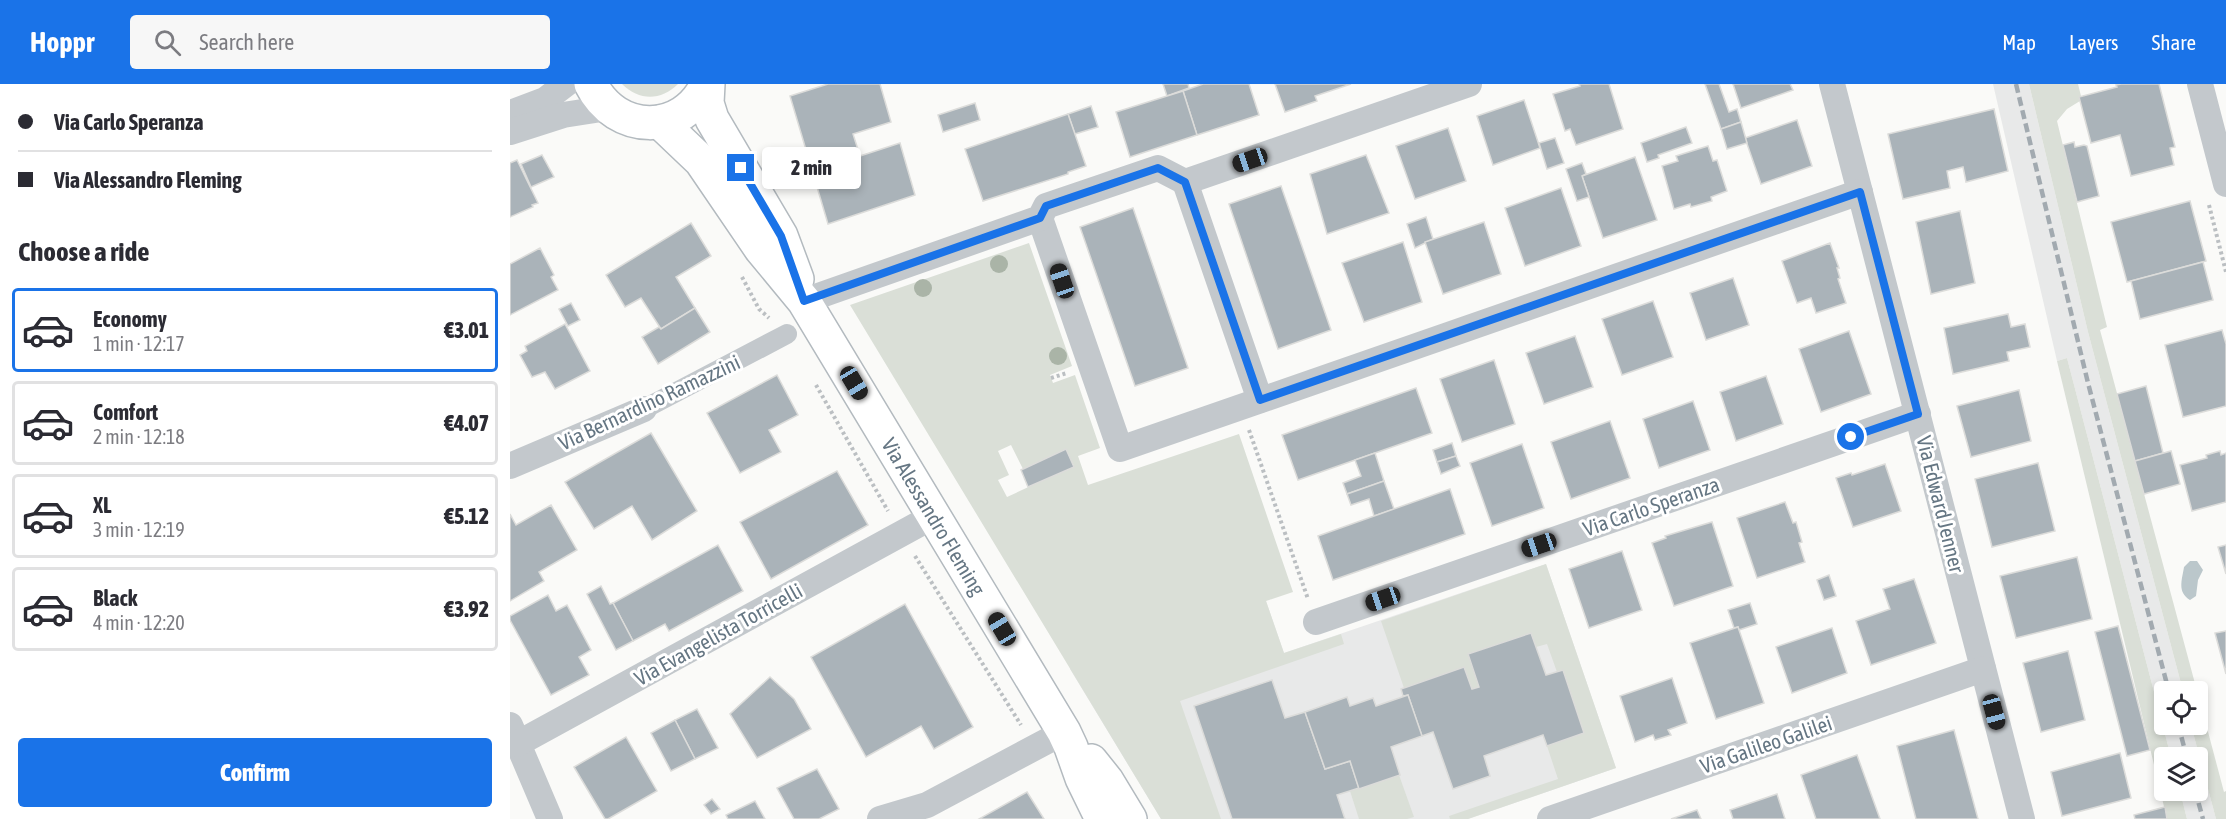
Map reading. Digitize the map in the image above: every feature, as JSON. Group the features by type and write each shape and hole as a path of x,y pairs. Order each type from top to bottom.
{"main road":[{"name":"Via Alessandro Fleming","path":"600,96 629,120 660,122 679,116 687,110 701,95 707,84"},
{"name":"Via Alessandro Fleming","path":"707,84 708,110 781,236 804,301"},
{"name":"Via Alessandro Fleming","path":"660,122 701,161 761,249 804,301 1064,732 1082,778 1102,819"},
{"name":"Via Alessandro Fleming","path":"1064,732 1102,774 1130,819"}],"street":[{"path":"510,113 544,100 566,84"},
{"path":"1185,182 1469,84"},
{"name":"Via Edward Jenner","path":"1832,84 2022,819"},
{"path":"2200,84 2226,184"},
{"path":"510,132 563,115 600,96"},
{"path":"804,301 1040,218 1046,206 1158,168 1185,182 1251,403"},
{"path":"1040,218 1120,449 1860,192"},
{"name":"Via Bernardino Ramazzini","path":"510,466 644,409 787,334"},
{"name":"Via Carlo Speranza","path":"1316,622 1918,414"},
{"name":"Via Evangelista Torricelli","path":"514,735 910,529"},
{"name":"Via Galileo Galilei","path":"1550,819 1983,669"},
{"path":"880,819 927,805 1064,732"},
{"path":"514,735 550,819"}],"path":[{"path":"737,269 759,309 787,334"},
{"path":"815,384 910,529 1035,748"},
{"path":"1251,403 1316,622"}],"shaded area":[{"path":"622,84 678,84 664,94 650,97 636,94"},
{"path":"1993,84 2029,84 2088,332 2180,681 2154,681 2154,692 2067,358 2057,361"},
{"path":"2029,84 2078,84 2080,101 2067,109 2057,121 2107,327 2100,330 2194,681 2180,681 2088,332"},
{"path":"1029,243 1072,366 1050,375 1053,383 1075,375 1100,448 1078,456 1088,485 1239,434 1293,592 1266,601 1284,653 1341,634 1344,644 1180,701 1221,819 1161,819 850,305","holes":["1011,445 1023,469 1066,449 1074,466 1007,497 998,480 1009,475 998,451"]},
{"path":"2067,358 2154,692 2154,735 2165,735 2168,747 2154,747 2154,765 2057,361"},
{"path":"2190,561 2197,561 2203,570 2198,580 2196,596 2190,600 2183,593 2181,585 2184,567"},
{"path":"1546,564 1616,768 1468,819 1161,819 1070,669 1266,601 1284,653"},
{"path":"1546,564 1616,768 1468,819 1450,819 1449,816 1558,779 1547,746 1584,732 1563,670 1557,672 1547,644 1536,647 1531,633 1468,654 1479,687 1472,689 1464,667 1404,688 1381,621"},
{"path":"2208,732 2224,792 2226,791 2226,819 2216,819 2208,789 2208,747 2197,747 2194,735 2208,735"},
{"path":"2165,735 2194,735 2197,747 2168,747"},
{"path":"1399,775 1414,817 1359,819 1350,791"},
{"path":"2208,789 2216,819 2187,819 2182,801 2208,801"},
{"path":"2163,801 2182,801 2187,819 2167,819"}],"building":[{"path":"828,84 880,84 891,122 853,134 860,156 900,143 915,195 828,224 790,96"},
{"path":"1163,84 1188,84 1189,88 1167,96"},
{"path":"1203,84 1249,84 1259,115 1197,135 1183,91"},
{"path":"1275,84 1351,84 1315,96 1317,101 1285,112"},
{"path":"1579,84 1609,84 1623,129 1576,145 1570,129 1565,131 1553,94 1580,86"},
{"path":"1705,84 1719,84 1729,112 1737,109 1741,122 1721,129"},
{"path":"1733,84 1790,84 1793,90 1741,108"},
{"path":"2121,84 2159,84 2175,147 2170,148 2174,165 2131,176 2120,135 2091,143 2079,97"},
{"path":"1183,91 1197,135 1130,157 1116,112"},
{"path":"1524,100 1540,148 1493,165 1477,116"},
{"path":"975,103 980,120 943,132 938,115"},
{"path":"1091,106 1098,127 1075,134 1068,114"},
{"path":"1994,109 2008,171 1966,182 1963,167 1947,171 1950,188 1903,199 1888,134"},
{"path":"1068,114 1086,166 983,201 965,149"},
{"path":"1797,120 1812,166 1761,184 1745,138"},
{"path":"1741,122 1747,143 1727,149 1721,129"},
{"path":"1686,127 1692,143 1658,155 1659,158 1647,162 1641,143"},
{"path":"1448,128 1466,181 1415,199 1396,146"},
{"path":"1555,138 1564,163 1547,169 1539,143"},
{"path":"2074,142 2075,147 2087,146 2099,196 2077,202 2063,145"},
{"path":"1708,146 1713,161 1717,160 1727,191 1711,197 1712,201 1674,209 1662,166 1678,161 1676,156"},
{"path":"542,155 554,177 531,187 521,164"},
{"path":"1366,155 1389,213 1327,234 1310,174"},
{"path":"1635,157 1657,220 1603,238 1582,176"},
{"path":"517,160 538,203 510,217 510,163"},
{"path":"1582,163 1586,174 1582,176 1589,197 1577,201 1566,169"},
{"path":"1281,186 1331,330 1278,349 1229,204"},
{"path":"1561,188 1581,246 1525,266 1505,208"},
{"path":"2190,201 2206,261 2127,282 2111,222"},
{"path":"1133,208 1188,368 1135,386 1080,227"},
{"path":"1960,211 1975,283 1931,294 1916,222"},
{"path":"1426,217 1433,239 1415,248 1407,224"},
{"path":"1484,222 1501,274 1443,294 1425,242"},
{"path":"691,223 711,256 676,277 695,308 661,329 641,298 625,307 606,275"},
{"path":"1403,242 1422,302 1364,322 1342,263"},
{"path":"1830,243 1839,268 1837,268 1840,278 1838,279 1846,303 1816,313 1811,298 1797,303 1782,261"},
{"path":"540,248 554,275 551,277 558,290 510,315 510,264"},
{"path":"2203,262 2213,300 2140,319 2131,281"},
{"path":"1733,278 1749,325 1706,340 1690,293"},
{"path":"1653,301 1673,357 1622,375 1602,319"},
{"path":"571,303 580,320 568,326 559,309"},
{"path":"695,308 710,332 658,364 642,337 659,327 661,329"},
{"path":"2008,314 2011,327 2025,324 2030,347 2007,352 2009,361 1953,374 1944,328"},
{"path":"565,324 590,371 555,389 545,372 532,377 520,355 527,351 525,346"},
{"path":"2222,330 2226,344 2226,406 2183,417 2165,345"},
{"path":"1849,331 1871,394 1821,412 1799,349"},
{"path":"1575,336 1593,387 1544,404 1526,353"},
{"path":"1494,360 1515,424 1462,442 1440,379"},
{"path":"777,375 798,415 769,430 781,452 740,473 707,413"},
{"path":"1766,376 1783,424 1736,441 1720,392"},
{"path":"2146,386 2163,453 2135,461 2117,394"},
{"path":"1416,388 1432,433 1298,480 1282,435"},
{"path":"2019,390 2031,441 1971,457 1957,406"},
{"path":"1693,401 1710,450 1659,468 1643,419"},
{"path":"1610,421 1630,478 1571,499 1551,442"},
{"path":"651,433 697,511 652,540 632,506 594,529 565,482"},
{"path":"1452,443 1456,456 1437,462 1433,450"},
{"path":"1522,444 1544,508 1492,526 1470,463"},
{"path":"1066,449 1074,467 1028,487 1021,470"},
{"path":"2171,451 2180,484 2144,494 2135,461"},
{"path":"2220,451 2221,455 2226,453 2226,502 2192,511 2180,465 2207,458 2206,455"},
{"path":"1375,453 1384,481 1347,494 1343,483 1361,476 1355,460"},
{"path":"1456,456 1460,466 1441,474 1437,462"},
{"path":"2038,463 2055,531 1992,547 1975,479"},
{"path":"1885,464 1901,511 1853,527 1836,478"},
{"path":"837,471 868,525 771,579 740,522"},
{"path":"1384,481 1394,509 1374,516 1369,499 1351,505 1347,494"},
{"path":"1450,489 1465,534 1333,580 1318,536"},
{"path":"1785,502 1793,523 1796,522 1805,562 1757,578 1737,518"},
{"path":"551,505 577,550 539,572 544,581 510,601 510,514 516,525"},
{"path":"1712,522 1733,586 1674,606 1652,543 1666,538 1665,536"},
{"path":"718,545 743,591 669,631 665,624 633,641 613,603"},
{"path":"2226,545 2226,574 2218,547"},
{"path":"1622,551 1642,610 1589,628 1569,569"},
{"path":"2077,557 2092,619 2016,638 2000,576"},
{"path":"1829,575 1836,596 1824,600 1817,580"},
{"path":"1914,579 1936,643 1871,665 1856,621 1890,609 1883,589"},
{"path":"601,586 610,604 613,603 633,641 616,650 587,594"},
{"path":"548,595 556,611 567,605 591,650 579,657 589,675 551,695 510,620 510,616"},
{"path":"1750,603 1757,624 1739,630 1738,627 1734,628 1728,610"},
{"path":"905,604 973,727 934,749 921,726 866,757 811,657"},
{"path":"2118,626 2150,750 2127,756 2095,632"},
{"path":"1738,627 1764,703 1716,719 1690,643"},
{"path":"1832,628 1847,673 1792,693 1776,647"},
{"path":"2226,631 2226,674 2215,633"},
{"path":"1531,633 1546,675 1563,670 1584,733 1547,746 1543,735 1484,756 1490,776 1453,789 1433,732 1422,736 1408,695 1403,696 1401,689 1464,667 1472,689 1479,687 1468,654"},
{"path":"2068,651 2085,720 2041,732 2023,663"},
{"path":"770,677 794,699 811,729 757,758 730,714"},
{"path":"1672,678 1687,723 1668,730 1671,735 1655,740 1653,735 1635,742 1620,696"},
{"path":"1272,680 1285,718 1305,712 1325,769 1350,761 1359,788 1337,795 1345,819 1232,819 1194,706"},
{"path":"1408,695 1422,736 1391,747 1400,775 1359,789 1350,761 1325,769 1305,712 1347,697 1350,706 1373,698 1376,706"},
{"path":"697,709 718,748 695,759 675,720"},
{"path":"675,720 695,759 671,771 651,733"},
{"path":"1954,730 1978,819 1916,819 1897,746"},
{"path":"626,737 657,791 605,819 574,767"},
{"path":"2120,753 2131,798 2062,816 2051,772"},
{"path":"1857,755 1880,819 1816,819 1801,775"},
{"path":"817,769 839,809 819,819 794,819 777,788"},
{"path":"1027,792 1044,819 979,819"},
{"path":"1777,794 1785,819 1733,819 1730,810"},
{"path":"712,799 720,809 711,814 704,805"},
{"path":"755,801 765,819 728,819 726,815"},
{"path":"2165,807 2167,819 2135,819 2134,815"},
{"path":"1697,810 1701,819 1671,819"}],"railway":[{"path":"2016,84 2088,383 2166,681"},
{"path":"2181,735 2184,747"},
{"path":"2198,801 2203,819"}],"route":[{"path":"741,168 781,236 804,301 1040,218 1046,206 1158,168 1185,182 1260,400 1860,192 1918,414 1851,437"}]}
